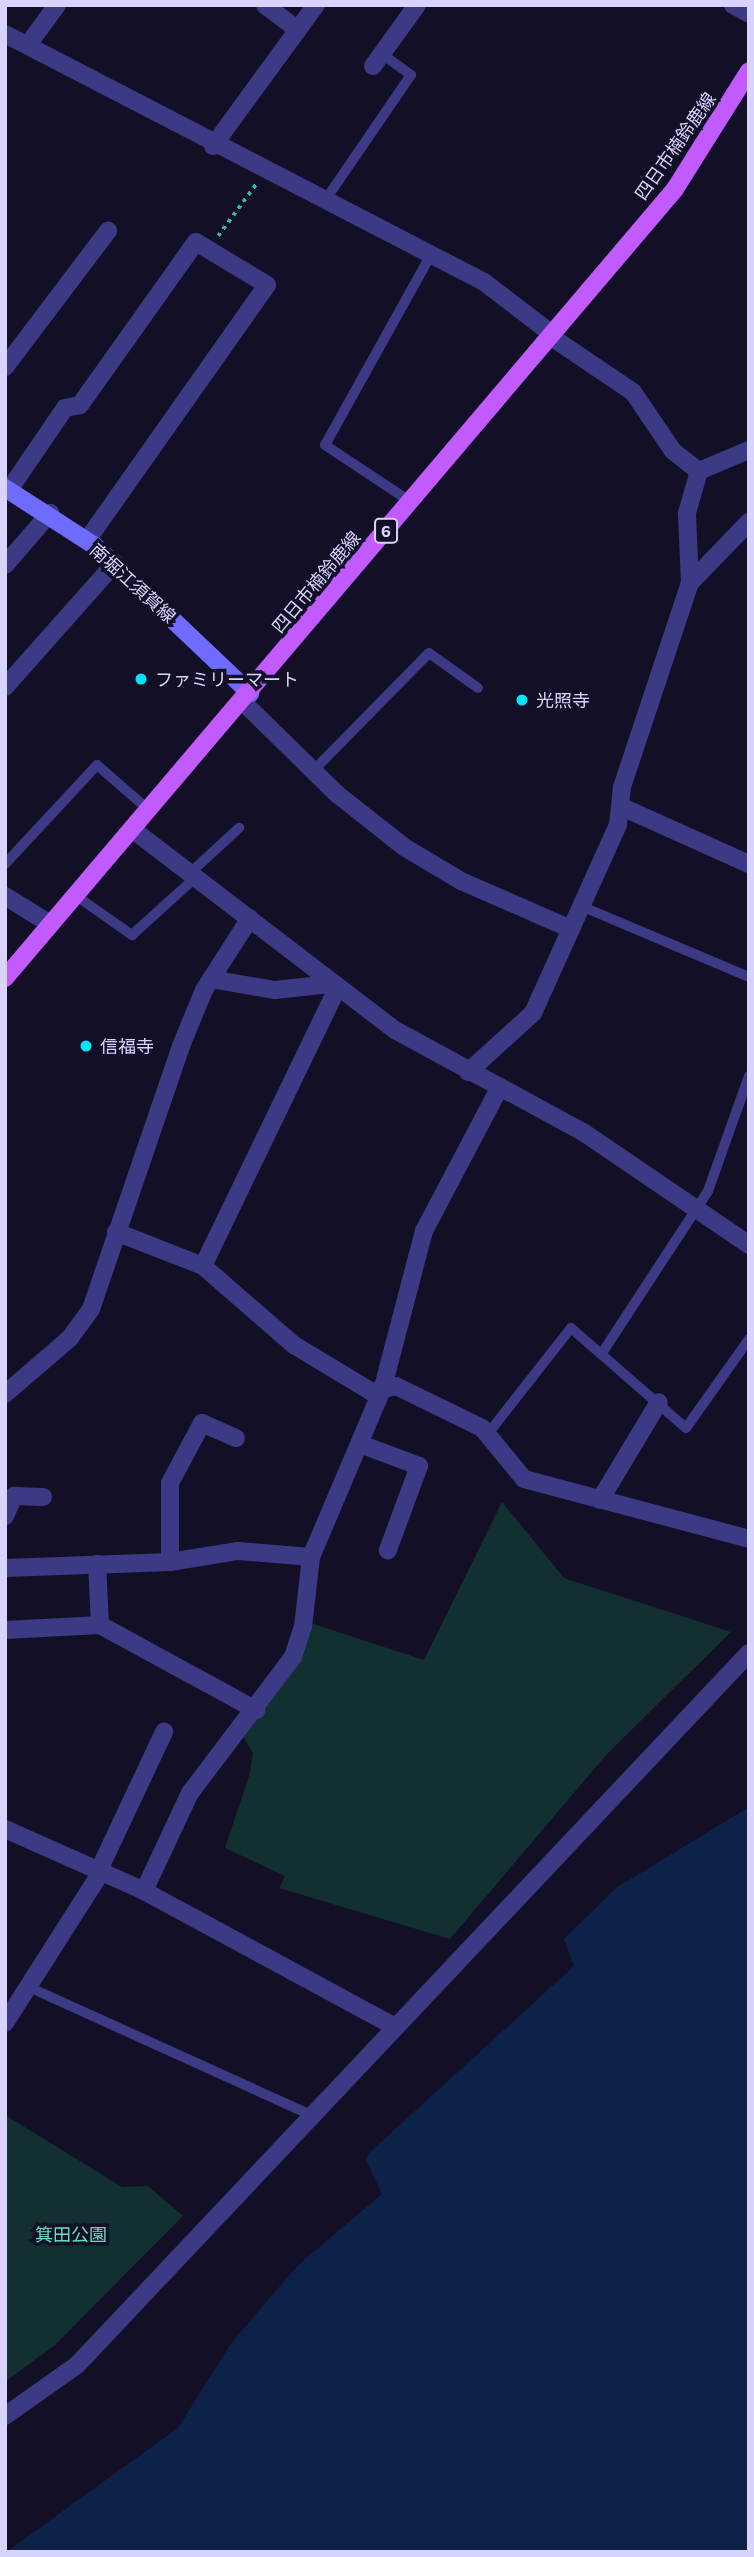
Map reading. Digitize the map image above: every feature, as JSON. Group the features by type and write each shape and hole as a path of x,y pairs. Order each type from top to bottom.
{"main road":[{"name":"四日市楠鈴鹿線","path":"5,978 675,189 749,71"},
{"name":"南堀江須賀線","path":"7,489 50,513 115,563 246,697"}],"street":[{"path":"30,42 57,5"},
{"path":"265,5 298,30"},
{"path":"213,146 316,5"},
{"path":"378,60 417,5"},
{"path":"733,5 749,14"},
{"path":"5,34 30,42 213,146 429,258 484,282 551,335 634,393 673,451 699,471"},
{"path":"5,367 108,231"},
{"path":"7,489 65,408 80,405 196,242 267,285 87,540"},
{"path":"699,471 749,450"},
{"path":"468,1072 533,1013 622,807 622,787 690,583 687,513 699,471"},
{"path":"5,565 50,513"},
{"path":"690,583 749,522"},
{"path":"5,687 115,563"},
{"path":"246,697 313,771 364,818 441,870 571,929"},
{"path":"622,807 749,864"},
{"path":"132,829 250,918 333,987 468,1072 583,1132 749,1244"},
{"path":"5,896 50,924"},
{"path":"5,1394 71,1338 91,1309 116,1232 211,979 250,918"},
{"path":"211,979 275,990 333,987"},
{"path":"203,1266 333,987"},
{"path":"144,1891 190,1793 256,1710 299,1643 311,1557 383,1387 424,1231 500,1087"},
{"path":"116,1232 203,1266 294,1345 372,1392 383,1387 457,1413 487,1435 524,1479 749,1539"},
{"path":"600,1500 659,1402"},
{"path":"170,1562 170,1483 202,1423 236,1438"},
{"path":"360,1444 419,1466 388,1550"},
{"path":"5,1516 14,1496 43,1497"},
{"path":"5,1568 170,1562 238,1551 311,1557"},
{"path":"97,1564 100,1625"},
{"path":"5,1630 100,1625 256,1710"},
{"path":"5,2416 76,2365 749,1653"},
{"path":"5,2023 31,1988 101,1871 164,1732"},
{"path":"5,1829 144,1891 394,2026"}],"lane":[{"path":"323,203 411,75 378,60"},
{"path":"411,502 325,445 429,258"},
{"path":"313,771 429,653 478,688"},
{"path":"5,864 97,765 149,810"},
{"path":"75,895 132,935 239,828"},
{"path":"581,906 749,977"},
{"path":"604,1350 696,1209 749,1076"},
{"path":"487,1435 571,1328 604,1350 686,1428 749,1339"},
{"path":"31,1988 311,2115"}],"path":[{"path":"208,250 264,172"}],"green space":[{"path":"502,1502 564,1578 731,1632 606,1755 450,1939 279,1888 285,1876 225,1848 250,1773 253,1753 243,1737 310,1623 424,1660"},
{"name":"箕田公園","path":"5,2115 122,2187 148,2186 183,2216 55,2345 5,2382"}],"water":[{"path":"749,1807 749,2552 6,2552 178,2428 232,2342 298,2265 382,2194 366,2160 369,2153 574,1966 564,1939 616,1888"}],"place":[{"name":"ファミリーマート","path":"141,679"},
{"name":"光照寺","path":"522,700"},
{"name":"信福寺","path":"86,1046"}]}
